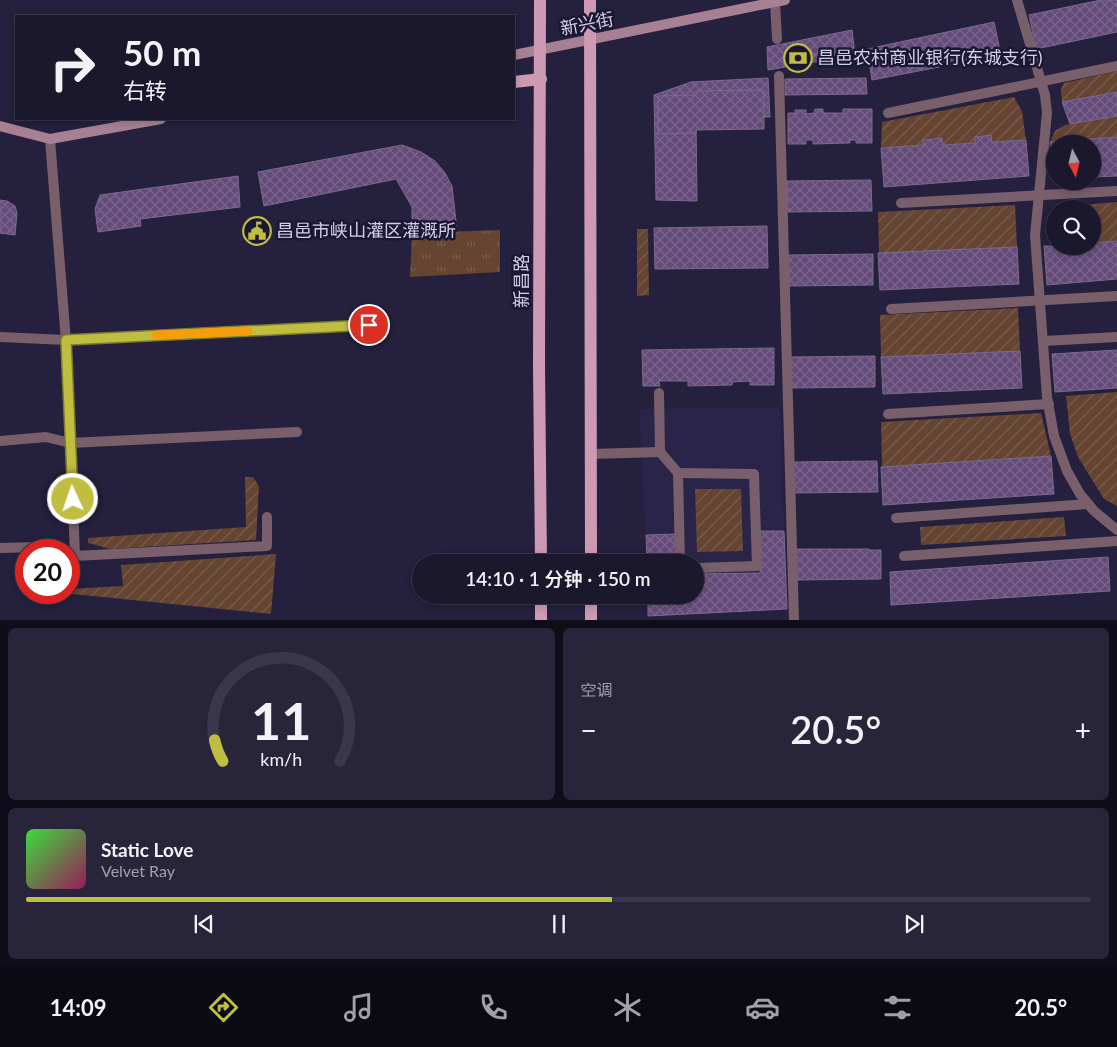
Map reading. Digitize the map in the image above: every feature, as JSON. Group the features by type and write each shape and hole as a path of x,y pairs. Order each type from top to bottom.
{"main road":[{"name":"新昌路","path":"540,0 539,355 541,554"},
{"path":"590,0 591,554"},
{"path":"515,82 541,79"},
{"path":"541,604 541,620"},
{"path":"591,604 592,620"}],"street":[{"name":"新兴街","path":"515,55 780,1"},
{"path":"0,126 50,139 155,120"}],"lane":[{"path":"1017,0 1045,95 1047,112 1035,235 1049,404 1054,436 1067,471 1080,494 1106,522 1117,530"},
{"path":"777,39 780,1"},
{"path":"888,113 1117,66"},
{"path":"779,76 794,620"},
{"path":"50,139 66,340 72,539"},
{"path":"901,203 1117,191"},
{"path":"891,309 1117,296"},
{"path":"0,337 66,340 369,325"},
{"path":"1044,341 1117,337"},
{"path":"659,393 660,452 678,473 680,554"},
{"path":"888,414 1049,404"},
{"path":"0,441 46,437 70,442 297,432"},
{"path":"590,454 660,452"},
{"path":"678,473 754,474 757,566 704,568"},
{"path":"896,518 1088,504"},
{"path":"80,555 266,546 267,517"},
{"path":"904,556 1117,541"},
{"path":"0,548 15,548"}],"shaded area":[{"path":"780,407 787,609 648,616 648,604 704,604 704,554 647,554 639,409"}],"green space":[{"path":"1117,71 1117,92 1062,102 1061,89 1064,83"},
{"path":"1014,97 1022,111 1026,140 992,142 991,135 975,137 975,143 943,145 942,138 923,140 923,145 881,148 882,122"},
{"path":"1117,116 1117,137 1101,138 1101,135 1053,135 1055,131 1065,125"},
{"path":"1117,202 1117,241 1101,242 1101,203"},
{"path":"1015,205 1017,247 879,254 878,212"},
{"path":"637,229 648,229 649,295 637,296"},
{"path":"500,230 500,272 410,277 412,233"},
{"path":"1018,308 1020,351 881,357 880,315"},
{"path":"1117,392 1117,506 1104,499 1078,457 1070,434 1066,396"},
{"path":"1041,413 1051,456 882,467 881,422"},
{"path":"245,477 253,477 259,486 256,540 110,549 88,543 88,538 246,527"},
{"path":"695,489 741,489 743,551 697,552"},
{"path":"1064,517 1066,536 921,545 920,527"},
{"path":"276,554 271,614 80,595 80,588 123,586 121,565"}],"building":[{"path":"1101,0 1117,0 1117,32 1036,49 1029,15"},
{"path":"994,22 1001,55 872,80 867,49"},
{"path":"852,30 855,55 768,70 767,47"},
{"path":"768,78 770,117 696,118 697,201 656,200 654,95 691,82"},
{"path":"866,78 867,94 785,95 785,79"},
{"path":"764,90 764,129 696,130 696,133 658,134 658,96 696,95 696,91"},
{"path":"1117,92 1117,116 1070,124 1062,102"},
{"path":"815,109 823,109 823,113 843,113 843,109 872,109 872,143 856,143 856,140 850,140 850,143 813,144 813,140 806,140 806,144 788,144 788,113 795,113 795,110 806,110 806,114 814,113"},
{"path":"991,135 992,142 1026,140 1029,176 884,187 881,148 923,145 923,140 942,138 943,145 975,143 975,137"},
{"path":"1117,137 1117,176 1101,177 1101,138"},
{"path":"402,145 421,152 435,161 445,173 452,186 457,230 412,233 412,207 396,179 264,206 258,172"},
{"path":"238,176 240,207 140,219 141,226 98,232 95,209 100,195"},
{"path":"871,180 872,211 788,212 787,181"},
{"path":"0,200 7,201 15,206 17,213 15,235 0,233"},
{"path":"767,226 768,268 655,269 654,228"},
{"path":"1117,241 1117,279 1047,285 1044,246 1046,246 1046,255 1101,255 1101,242"},
{"path":"1017,247 1019,284 880,290 878,253"},
{"path":"873,254 873,285 789,286 789,255"},
{"path":"774,348 774,385 750,385 750,381 732,382 732,385 688,386 688,381 659,381 660,386 643,386 642,350"},
{"path":"1117,350 1117,388 1055,392 1052,354"},
{"path":"1020,351 1022,388 883,394 881,357"},
{"path":"875,356 875,387 791,388 791,357"},
{"path":"1051,456 1054,494 883,505 881,467"},
{"path":"877,461 878,492 793,493 793,462"},
{"path":"760,531 784,531 787,609 648,616 648,604 704,604 704,574 760,573"},
{"path":"676,534 676,554 647,554 646,535"},
{"path":"796,549 881,550 881,579 796,580"},
{"path":"1108,557 1110,591 891,605 890,572"}],"slow traffic":[{"path":"156,335 248,331"}],"place":[{"name":"昌邑农村商业银行(东城支行)","path":"798,58"},
{"name":"昌邑市峡山灌区灌溉所","path":"257,231"}],"route":[{"path":"73,499 66,340 369,325"}]}
